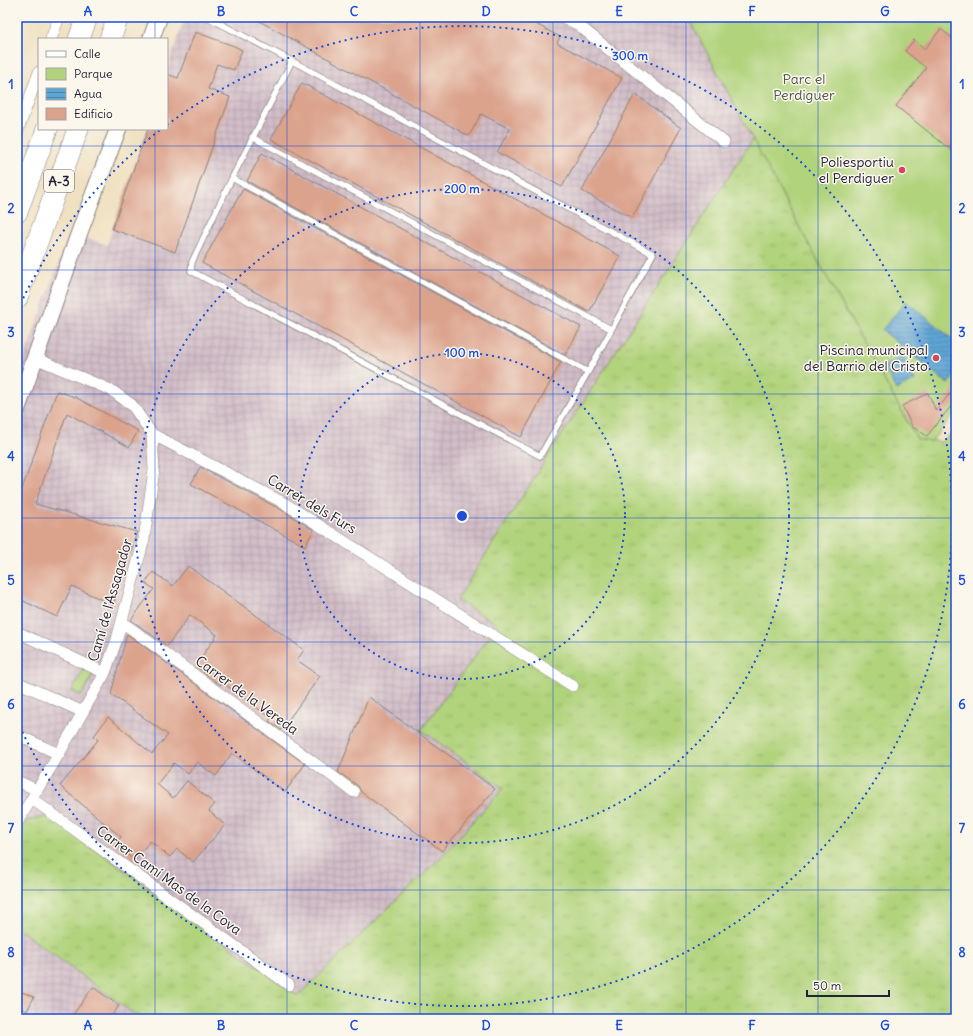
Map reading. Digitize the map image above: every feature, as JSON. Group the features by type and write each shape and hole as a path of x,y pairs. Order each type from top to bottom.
{"highway":[{"path":"79,38 87,17"},
{"path":"110,38 118,17"},
{"name":"A-3","path":"17,212 47,130"},
{"name":"A-3","path":"17,298 78,130"}],"street":[{"path":"51,38 59,17"},
{"path":"151,38 159,17"},
{"path":"563,17 577,20 724,142"},
{"path":"17,133 38,75"},
{"path":"17,409 81,228 118,130"},
{"name":"Carrer dels Furs","path":"35,358 111,390 132,405 152,434 284,502 573,686"},
{"name":"Camí de l'Assagador","path":"17,823 59,754 105,673 122,622 144,539 154,470 152,434"},
{"name":"Carrer de la Vereda","path":"122,622 354,792"},
{"path":"17,632 105,673"},
{"path":"17,682 83,712"},
{"path":"17,735 59,754"},
{"name":"Carrer Camí Mas de la Cova","path":"17,781 289,985"}],"lane":[{"path":"207,17 292,61 653,254 540,456 191,271 192,262 232,178 292,61"},
{"path":"252,138 611,329"},
{"path":"232,178 588,372"}],"shaded area":[{"path":"185,17 688,17 753,139 457,599 498,625 422,730 503,788 441,857 298,996 50,817 26,821 17,843 17,378 70,232 107,245 147,130 168,130 168,67"},
{"path":"17,928 141,1019 17,1019"}],"green space":[{"name":"Parc el Perdiguer","path":"688,17 956,17 956,411 931,442 917,439 801,230"},
{"path":"753,139 801,230 917,439 942,442 956,429 956,1019 141,1019 17,928 17,843 26,821 50,816 298,996 441,857 503,788 421,730 498,625 457,600"},
{"path":"84,669 92,672 93,675 81,696 72,691"}],"water":[{"name":"Piscina municipal del Barrio del Cristo","path":"906,301 956,342 956,374 948,384 882,330"},
{"path":"903,356 915,380 896,390 884,366"}],"building":[{"path":"252,17 523,17 560,37 557,43 622,78 562,187 497,152 510,129 481,114 469,136"},
{"path":"941,29 956,41 956,154 896,106 926,68 905,51 914,40 925,49"},
{"path":"195,32 242,50 234,70 217,64 208,89 230,97 175,252 112,229 148,130 168,130 168,74 178,78"},
{"path":"302,83 620,256 589,312 271,139"},
{"path":"635,94 681,128 632,218 582,191"},
{"path":"262,153 581,327 565,355 247,181"},
{"path":"243,189 561,362 521,437 202,263"},
{"path":"956,386 956,400 927,436 913,428 902,406 928,393 936,411"},
{"path":"57,391 75,397 138,431 129,447 67,413 35,504 137,532 113,605 72,586 57,617 17,598 17,503"},
{"path":"200,467 280,509 314,530 305,546 191,484"},
{"path":"188,566 304,650 297,660 320,676 281,730 269,721 271,718 222,682 220,685 195,666 217,635 190,615 167,646 131,620 154,589 145,583 153,572 173,586"},
{"path":"127,634 305,764 285,792 232,753 216,776 197,762 188,774 174,763 157,784 173,798 187,781 215,804 209,811 225,825 193,862 177,849 170,857 150,841 134,860 115,844 121,837 60,786 98,740 94,736 108,717 152,754 168,735 111,694"},
{"path":"369,697 495,789 442,851 361,792 358,786 338,772"},
{"path":"93,987 119,1006 109,1019 70,1019"},
{"path":"17,990 34,997 27,1011 17,1005"}],"place":[{"name":"Poliesportiu el Perdiguer","path":"902,170"},
{"name":"Piscina municipal del Barrio del Cristo","path":"936,358"}]}
